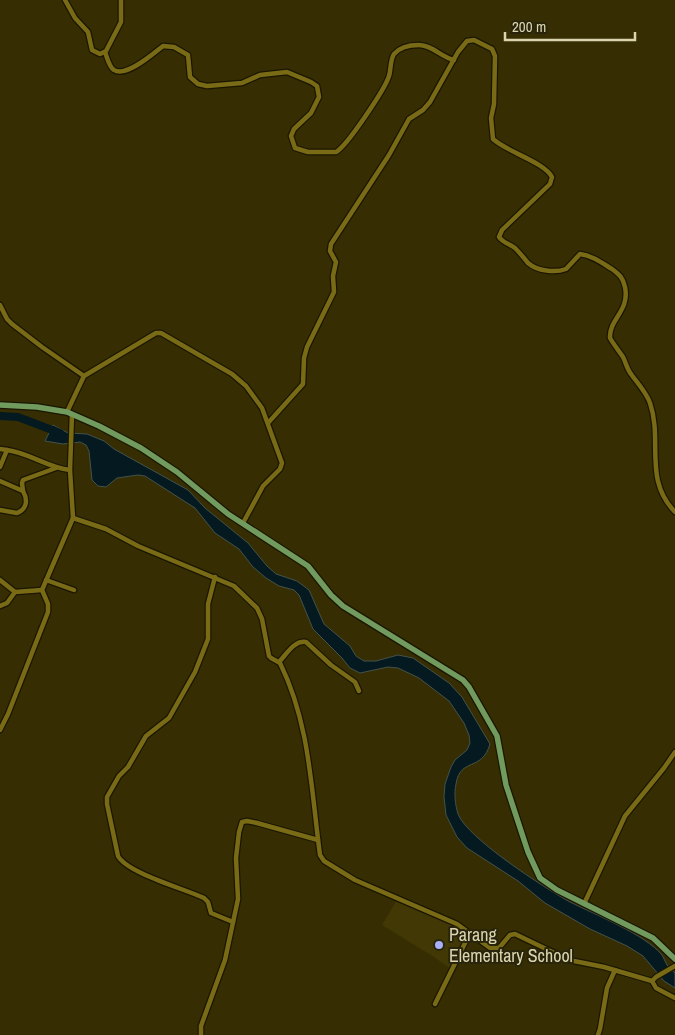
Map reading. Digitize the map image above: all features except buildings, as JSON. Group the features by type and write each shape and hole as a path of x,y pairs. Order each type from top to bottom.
{"main road":[{"path":"0,405 37,407 69,413 141,448 177,472 218,506 308,566 331,595 343,606 466,683 497,736 505,782 540,878 547,884 584,904 653,938 675,959"}],"street":[{"path":"65,0 75,18 88,32 92,50 100,54 105,52 121,22 121,0"},
{"path":"268,423 303,384 306,347 334,292 333,276 336,262 330,251 331,244 388,155 409,118 426,107 458,52 467,41 474,40 492,48 495,56 494,104 491,118 493,139 548,171 552,177 550,184 502,230 500,239 514,247 536,268 563,270 580,254 593,257 623,279 626,301 611,330 610,338 650,404 655,423 654,467 657,480 675,512"},
{"path":"105,52 114,70 121,71 140,63 163,46 174,47 188,55 190,77 202,85 238,84 260,75 282,72 294,74 311,82 316,86 319,97 313,110 294,129 291,136 295,148 308,152 336,152 348,140 384,87 389,76 392,58 398,51 410,46 425,45 444,57 454,60"},
{"path":"0,305 7,319 12,324 84,376"},
{"path":"0,730 48,612 48,604 42,590 74,518 70,470 71,429 69,413 84,376 158,333 192,350 239,379 259,403 282,460 282,466 263,486 243,523"},
{"path":"0,449 16,451 56,468 70,470"},
{"path":"0,467 7,450"},
{"path":"0,510 12,513 21,511 26,503 23,480 56,468"},
{"path":"0,481 23,491"},
{"path":"74,518 106,529 138,546 234,586 258,608 269,656 279,662 298,710 301,728 307,744 322,860 348,876 461,926 493,949 499,948 510,935 515,934 569,960 654,979 674,966"},
{"path":"215,577 208,604 208,639 195,672 169,718 146,736 128,767 119,776 108,797 107,804 118,856 122,862 147,875 204,898 208,902 211,913 233,922"},
{"path":"0,580 15,592 42,590"},
{"path":"46,580 74,590"},
{"path":"0,606 7,603 15,592"},
{"path":"279,662 296,644 306,642 331,665 355,682 359,691"},
{"path":"584,904 625,816 675,752"},
{"path":"201,1035 201,1026 225,960 238,899 236,858 242,822 257,822 318,840"},
{"path":"435,1004 470,933"},
{"path":"598,1035 607,988 615,970"},
{"path":"654,979 656,988 675,998"}],"shaded area":[{"name":"Parang Elementary School","path":"397,900 412,905 468,934 451,969 382,925"}],"water":[{"path":"53,425 68,433 87,434 104,441 114,449 188,490 205,508 248,543 276,574 297,581 309,590 324,624 350,646 356,656 364,661 376,661 398,655 413,658 449,683 462,697 490,744 482,758 462,770 458,776 455,795 458,814 464,824 491,849 544,886 570,902 632,933 654,947 675,973 675,988 664,981 643,956 545,903 518,881 467,848 457,837 446,815 445,784 455,760 467,750 470,743 464,723 449,701 419,678 398,668 388,667 360,673 350,668 313,629 299,595 294,590 279,586 266,578 253,567 239,549 215,533 195,508 145,476 117,478 106,487 98,486 92,480 89,451 86,445 80,442 63,444 45,441"}],"waterway":[{"path":"0,416 18,417 60,433"}],"place":[{"name":"Parang Elementary School","path":"439,945"}]}
